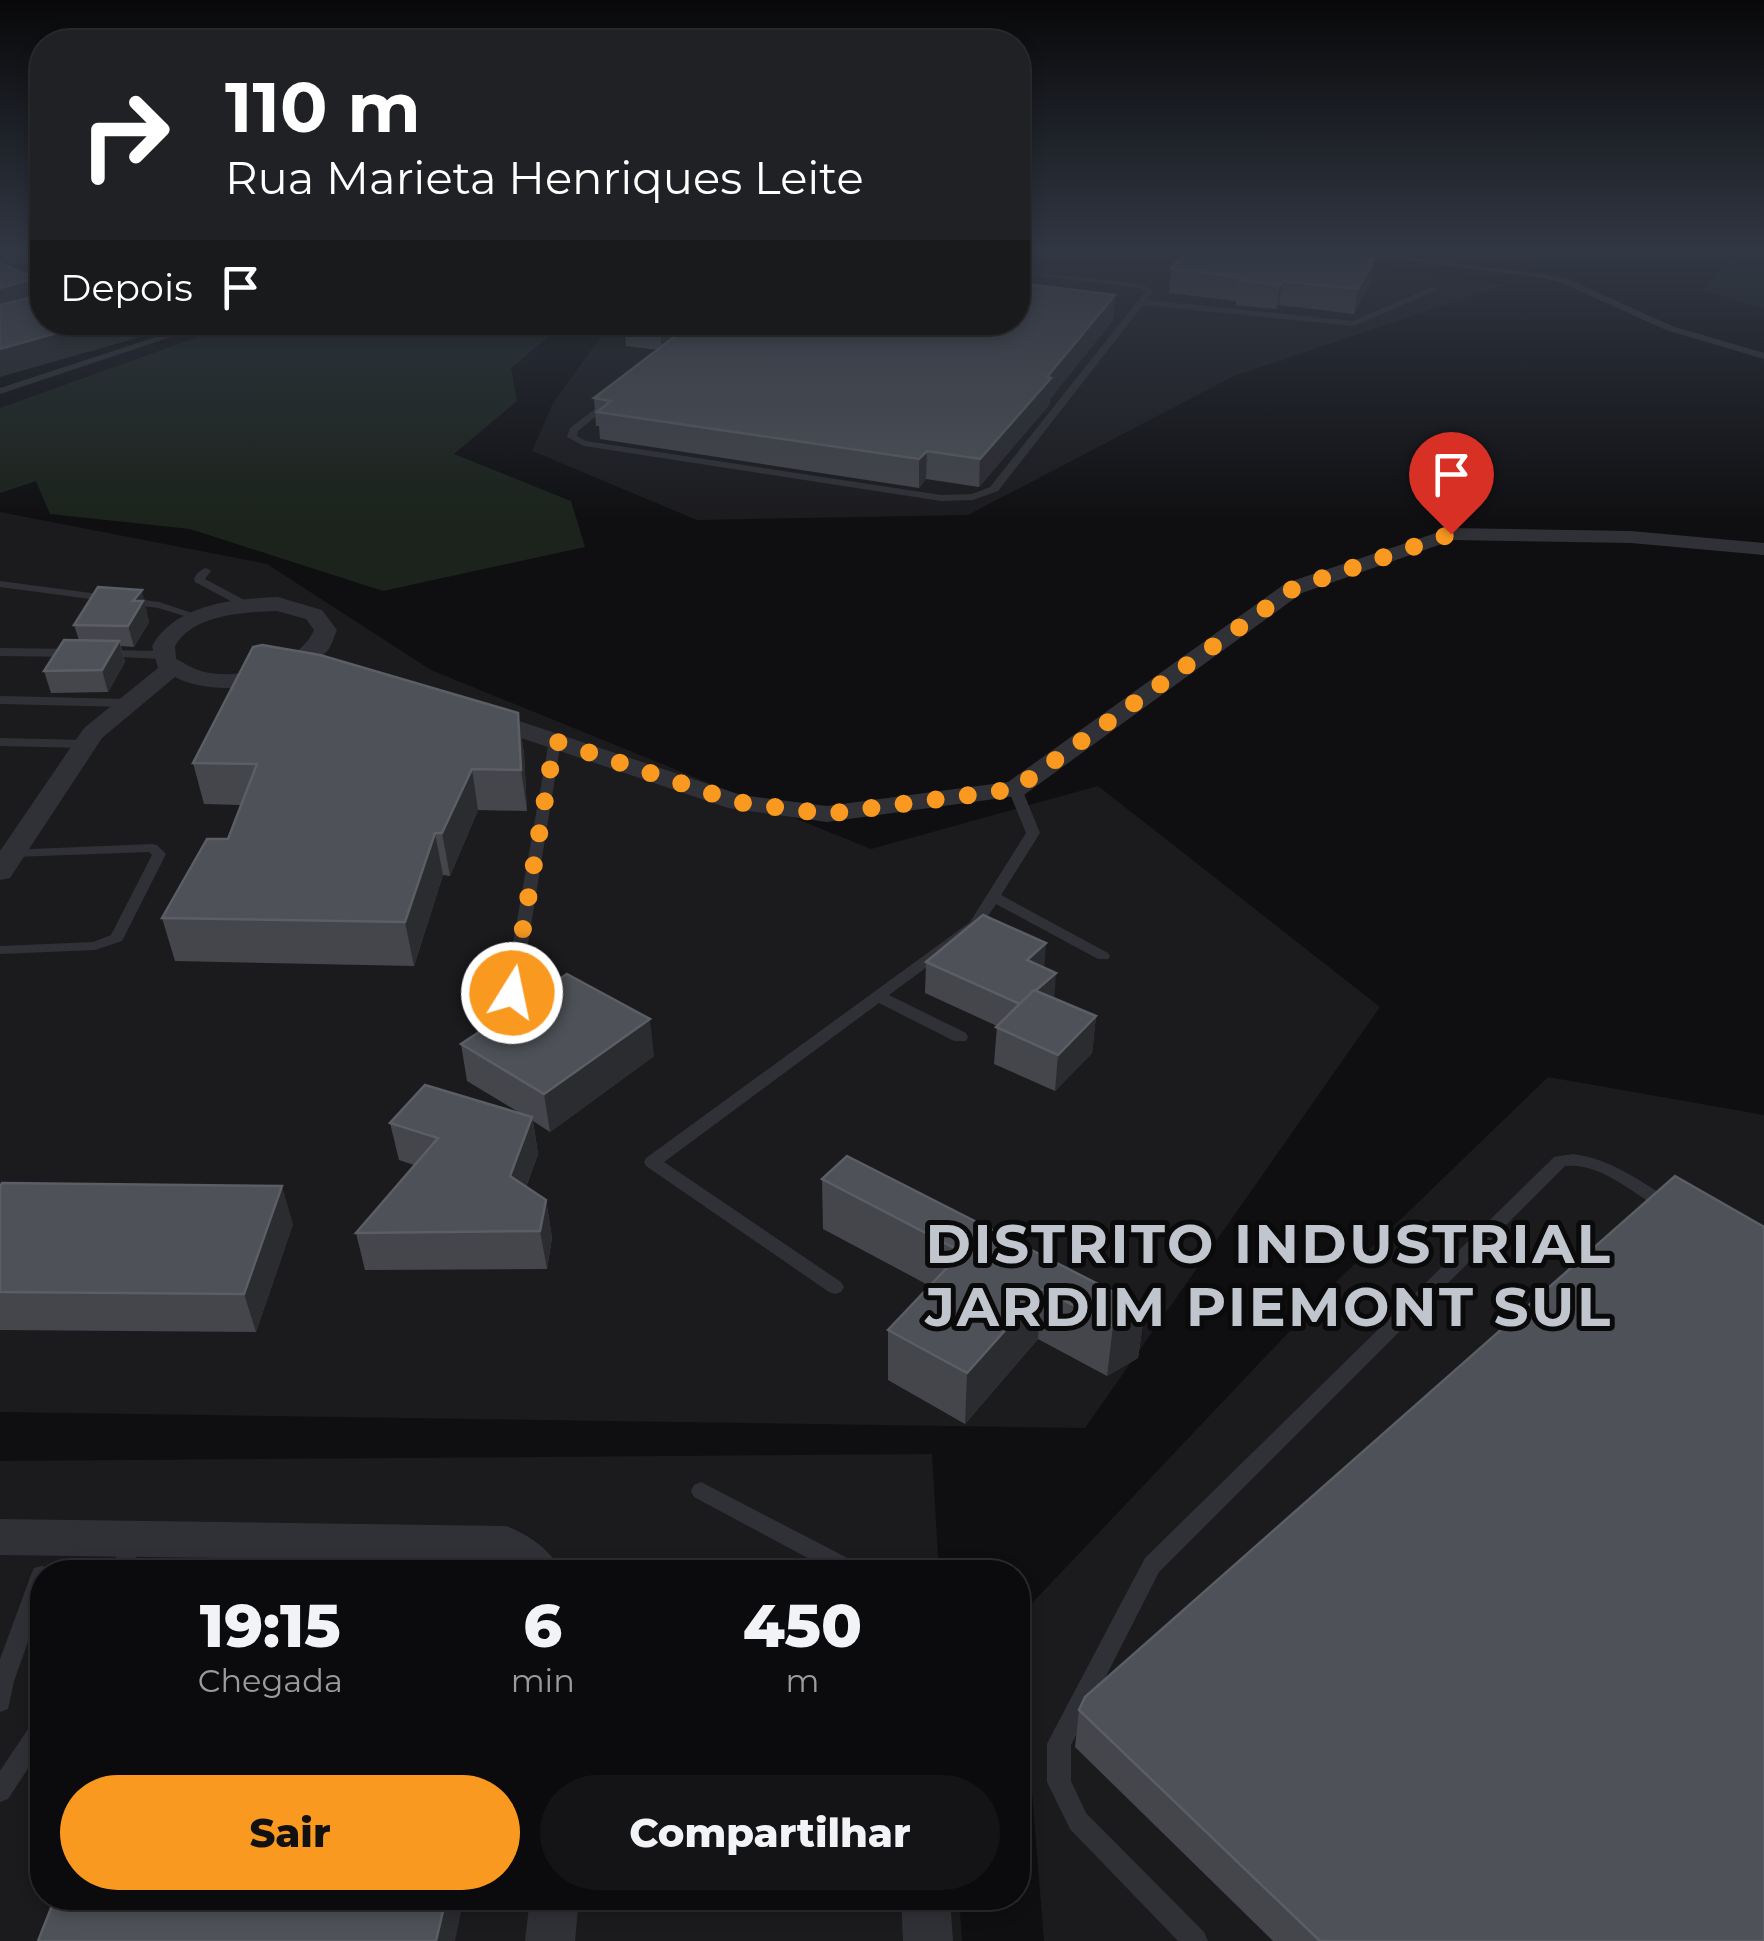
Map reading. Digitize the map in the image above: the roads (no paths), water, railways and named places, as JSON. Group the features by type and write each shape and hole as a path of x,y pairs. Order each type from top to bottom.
{"street":[{"path":"467,712 737,802 827,814 1015,789 1294,588 1451,534 1631,537 1764,549"},
{"path":"6,863 86,744 167,661 167,639 198,618 246,605 278,604 316,615 327,628 317,662 280,671 228,680 195,678 167,661"},
{"path":"0,1538 43,1560"},
{"path":"73,1560 506,1544 526,1560"},
{"path":"550,1941 554,1910"},
{"path":"927,1910 928,1941"}],"lane":[{"path":"0,391 155,341"},
{"path":"618,394 572,430 572,437 584,443 922,495 973,496 994,489 1111,341"},
{"path":"1712,341 1764,356"},
{"path":"206,571 199,580 246,605"},
{"path":"0,584 159,605 198,618"},
{"path":"0,652 82,653"},
{"path":"99,654 167,661"},
{"path":"0,700 127,703"},
{"path":"512,993 555,741"},
{"path":"0,742 86,744"},
{"path":"835,1287 652,1162 974,925 1032,833 1015,789"},
{"path":"0,950 95,946 117,938 159,854 152,848 6,863"},
{"path":"992,896 1103,956"},
{"path":"878,996 960,1037"},
{"path":"1195,1941 1078,1822 1059,1782 1059,1744 1152,1564 1560,1161 1588,1161 1684,1215"},
{"path":"701,1491 831,1560"},
{"path":"0,1702 3,1681 30,1608"},
{"path":"0,1791 30,1746"}],"district":[{"name":"DISTRITO INDUSTRIAL JARDIM PIEMONT SUL","path":"1269,1276"}]}
